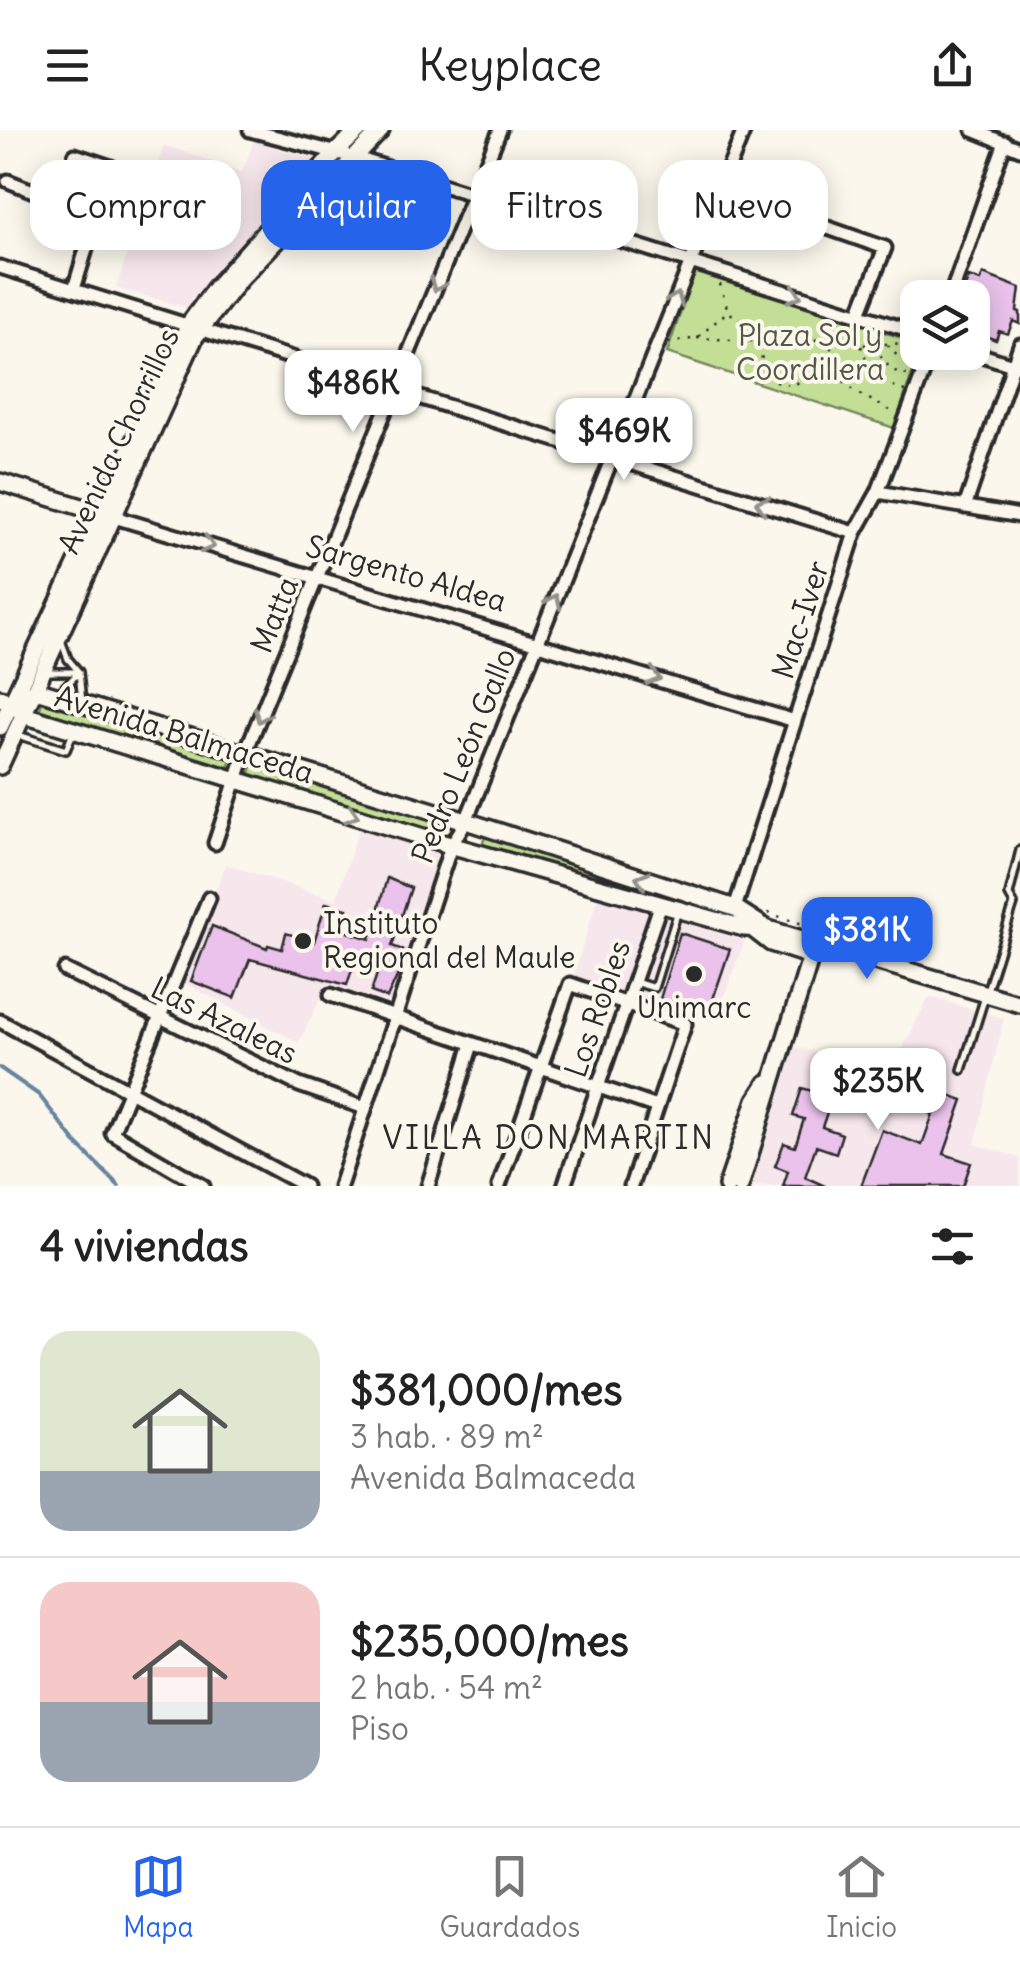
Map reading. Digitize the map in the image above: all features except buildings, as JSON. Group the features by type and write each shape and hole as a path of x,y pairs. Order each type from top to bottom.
{"main road":[{"name":"Avenida Chorrillos","path":"8,731 24,715 36,690 108,515 209,295 359,130"},
{"name":"Avenida Chorrillos","path":"195,326 382,130"},
{"name":"Sargento Aldea","path":"0,482 108,515"},
{"name":"Avenida Chorrillos","path":"0,766 8,731 6,700 108,515"},
{"name":"Avenida Balmaceda","path":"6,700 36,690 466,821 735,908 763,924"},
{"name":"Avenida Balmaceda","path":"6,700 24,715 451,846 660,906 763,924"},
{"path":"74,730 82,705"},
{"path":"763,924 771,943 813,950 1020,1004"},
{"path":"740,1186 813,950"},
{"path":"726,1186 756,1100 779,1062"}],"street":[{"name":"Matta","path":"488,160 500,130"},
{"name":"Pedro León Gallo","path":"732,160 744,130"},
{"path":"973,130 1020,149"},
{"path":"258,131 471,196"},
{"path":"956,280 1005,142"},
{"path":"8,181 30,190"},
{"name":"Matta","path":"215,844 244,756 471,202"},
{"path":"828,228 885,248 858,314"},
{"path":"638,247 858,314 900,332"},
{"path":"74,289 86,250"},
{"name":"Pedro León Gallo","path":"340,1186 451,846 466,821 695,250"},
{"path":"0,267 856,533"},
{"path":"965,507 1020,345"},
{"path":"990,358 1016,366"},
{"name":"Mac-Iver","path":"735,908 856,533 878,492 923,370"},
{"path":"878,492 1020,516"},
{"name":"Sargento Aldea","path":"108,515 795,721"},
{"path":"203,1186 112,1133 209,898"},
{"name":"Los Robles","path":"564,1186 660,906"},
{"name":"Las Azaleas","path":"65,970 299,1085 366,1108"},
{"path":"499,1186 570,984 685,1024 631,1186"},
{"path":"331,995 657,1107"},
{"path":"0,1021 282,1181 305,1186"},
{"path":"428,1186 472,1044"}],"lane":[{"path":"60,636 68,659 79,672 82,705"},
{"path":"44,672 79,672"},
{"path":"56,696 79,672"},
{"path":"8,731 66,750 74,730"},
{"path":"962,1070 1014,904 1009,895 1020,850"},
{"path":"635,982 654,988 678,910"}],"path":[{"path":"724,288 728,310 766,342"},
{"path":"697,338 728,310"},
{"path":"766,342 762,372 780,386 795,386 827,366 833,340 858,314"},
{"path":"654,352 664,344 697,338 833,340 861,345 900,341"},
{"path":"875,344 884,362 898,374 917,376"},
{"path":"888,344 900,357"},
{"path":"861,345 868,366 876,375 910,393"},
{"path":"827,366 856,392 907,417"},
{"path":"763,924 841,936"}],"shaded area":[{"path":"254,141 314,160 261,160 261,230 188,308 116,288 129,250 241,250 242,172"},
{"path":"164,145 207,160 159,160"},
{"name":"Instituto Regional del Maule","path":"360,825 439,853 392,999 387,1002 327,985 299,1043 180,981 226,864 336,900"},
{"path":"598,896 648,912 624,993 573,977"},
{"path":"664,917 745,941 714,1022 637,998"},
{"path":"929,997 1004,1018 975,1144 1020,1158 1020,1186 752,1186 795,1047 891,1071"}],"green space":[{"name":"Plaza Sol y Coordillera","path":"695,269 900,337 900,370 913,370 894,428 667,353"},
{"path":"43,699 231,759 227,771 38,714"},
{"path":"252,764 440,819 435,833 249,778"},
{"path":"487,833 682,895 677,907 480,849"}],"waterway":[{"path":"0,1068 39,1095 76,1143 119,1186"}],"place":[{"name":"Instituto Regional del Maule","path":"303,941"},
{"name":"Unimarc","path":"694,974"}],"district":[{"name":"VILLA DON MARTIN","path":"549,1138"}]}
